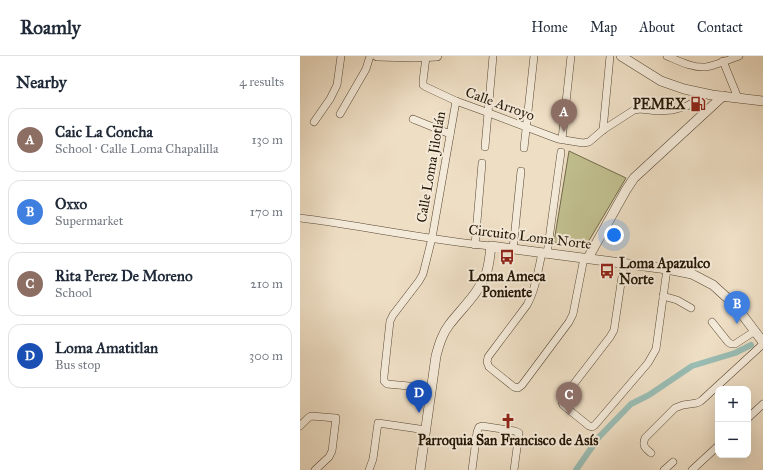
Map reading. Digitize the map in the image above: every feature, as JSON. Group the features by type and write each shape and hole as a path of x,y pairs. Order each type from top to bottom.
{"street":[{"path":"314,122 330,99 337,85 341,56"},
{"path":"340,114 366,69 370,56"},
{"path":"377,56 437,56"},
{"path":"486,147 493,56"},
{"path":"524,148 534,56"},
{"path":"562,139 571,56"},
{"path":"603,130 610,56"},
{"path":"621,56 661,81 684,89 702,93 763,101"},
{"path":"667,56 683,63 707,67 739,56"},
{"name":"Calle Arroyo","path":"426,57 423,85 456,101 526,127 562,139 583,143 589,142 603,130 634,110 672,110 687,106 699,98 702,93"},
{"path":"723,62 738,98"},
{"path":"561,152 544,253 534,289 531,297 488,357 487,362 489,367 514,387 518,388 522,385 569,322 573,314 586,258 634,178 723,96"},
{"name":"Calle Loma Jilotlán","path":"431,388 387,384 384,381 384,376 390,321 423,274 432,238 456,101"},
{"path":"413,119 450,134"},
{"path":"475,245 482,163"},
{"path":"513,249 521,171"},
{"name":"Circuito Loma Norte","path":"300,218 347,224 475,245 624,263 692,274 713,285 735,305 763,343"},
{"path":"420,470 436,356 441,339 449,325 479,288 486,273 491,246"},
{"path":"624,263 614,330 563,398 562,402 563,405 592,427 648,363 656,349 667,269"},
{"path":"663,296 677,300 691,308"},
{"path":"712,322 731,344 735,344 755,331"},
{"path":"651,453 643,443 645,438 675,408 697,403 763,343"},
{"path":"751,415 763,404"},
{"path":"300,426 311,416 336,418 332,451 329,457 315,470"},
{"path":"369,470 373,459 378,423 426,430"},
{"path":"472,470 477,432 479,427 482,426 515,431 519,433 514,470"},
{"path":"692,470 715,449"},
{"path":"664,470 673,462"}],"shaded area":[{"path":"569,151 626,178 584,249 554,242"}],"waterway":[{"path":"576,470 599,437 631,404 649,395 692,366 735,353 751,345"}],"place":[{"name":"PEMEX","path":"698,104"},
{"name":"Caic La Concha","path":"564,132"},
{"name":"Loma Ameca Poniente","path":"507,257"},
{"name":"Loma Apazulco Norte","path":"607,271"},
{"name":"Oxxo","path":"737,324"},
{"name":"Loma Amatitlan","path":"419,413"},
{"name":"Rita Perez De Moreno","path":"569,415"},
{"name":"Parroquia San Francisco de Asís","path":"508,421"}]}
